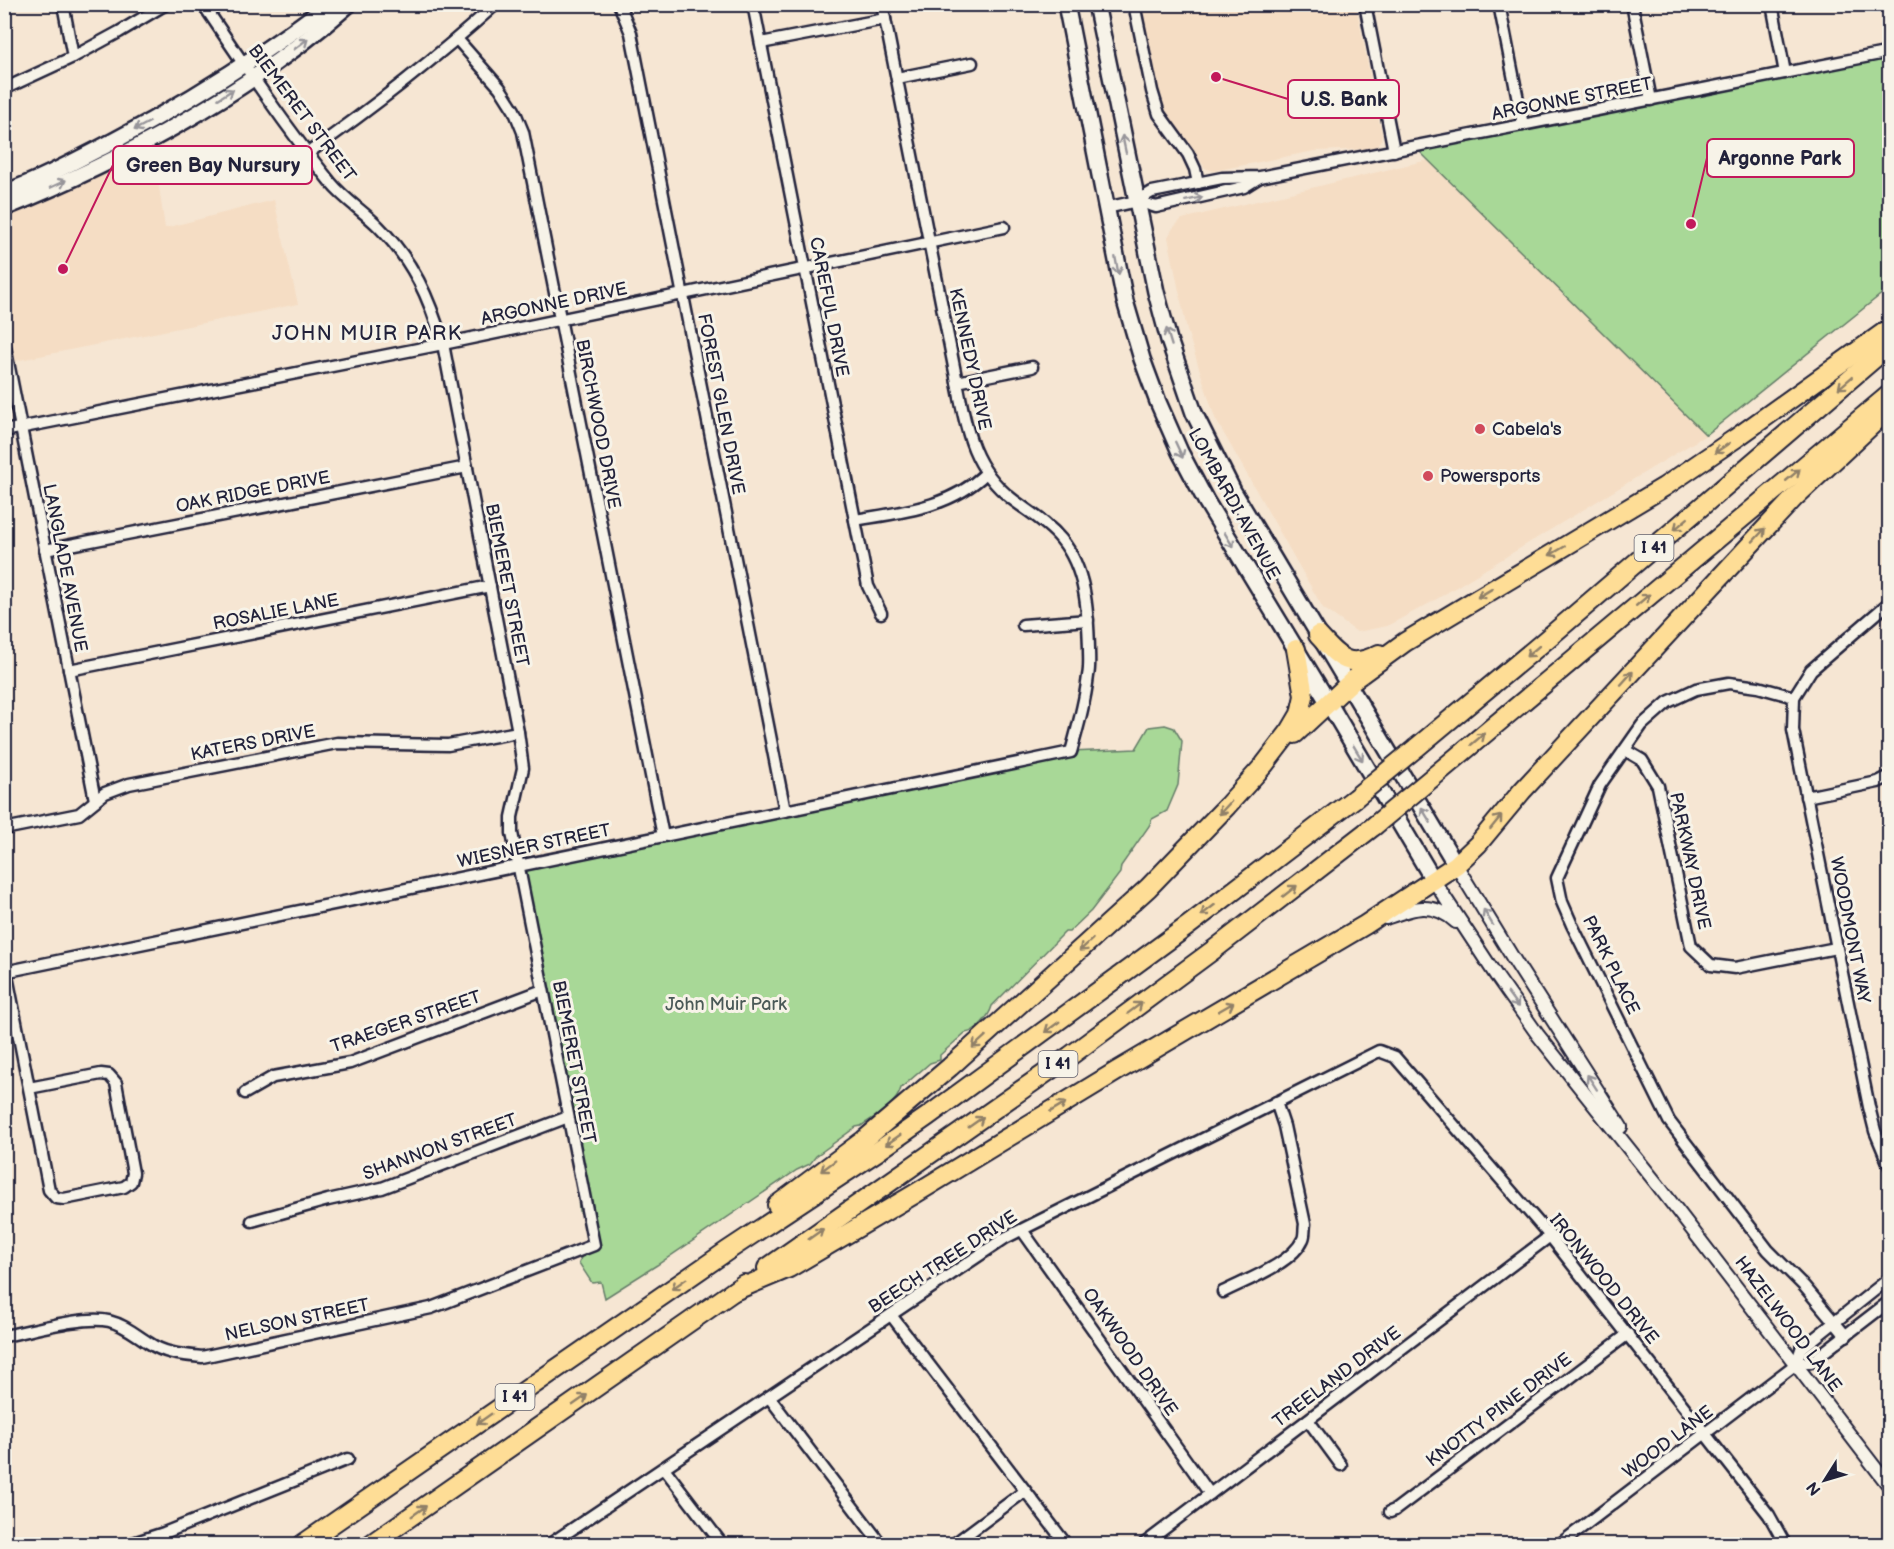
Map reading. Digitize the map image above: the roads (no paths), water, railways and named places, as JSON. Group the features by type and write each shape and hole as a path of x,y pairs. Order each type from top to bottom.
{"highway":[{"path":"728,1251 755,1221 864,1140 1006,1018 1148,888 1264,765 1348,684 1405,642 1664,487 1890,328"},
{"name":"I 41","path":"303,1545 728,1251 878,1151 1059,1022 1189,925 1355,798 1416,748 1890,345"},
{"name":"I 41","path":"371,1545 1070,1056 1216,948 1374,826 1890,394"},
{"path":"734,1291 789,1268 1365,925 1456,865 1478,844 1528,786 1762,531 1890,408"},
{"path":"1318,635 1338,656 1353,662 1368,659 1405,642"},
{"path":"1264,765 1290,731 1302,709 1304,691 1296,649"}],"main road":[{"path":"4,194 53,172 161,116 244,64 330,4"},
{"path":"4,208 152,139 294,50 349,4"},
{"name":"LOMBARDI AVENUE","path":"1066,4 1119,277 1145,369 1164,416 1199,490 1434,881"},
{"name":"LOMBARDI AVENUE","path":"1097,6 1149,263 1164,321 1194,413 1233,491 1456,865"}],"street":[{"path":"63,4 73,57"},
{"path":"4,89 73,57 166,4"},
{"name":"BIEMERET STREET","path":"203,4 332,185 376,224 402,254 425,292 433,311 443,344 518,732 523,768 512,817 512,833 594,1245"},
{"path":"308,153 357,118 457,39 496,4"},
{"name":"FOREST GLEN DRIVE","path":"619,4 631,33 785,811"},
{"name":"CAREFUL DRIVE","path":"753,4 868,586 881,613"},
{"name":"KENNEDY DRIVE","path":"882,4 970,441 986,472 1010,498 1037,515 1062,540 1078,570 1085,594 1089,674 1071,752"},
{"path":"1134,4 1159,114 1188,153 1198,183"},
{"path":"1365,4 1394,151"},
{"path":"1499,4 1523,125"},
{"path":"1632,4 1651,99"},
{"path":"1772,4 1785,73"},
{"path":"761,43 885,19"},
{"name":"BIRCHWOOD DRIVE","path":"457,39 500,88 514,110 523,132 663,836"},
{"name":"ARGONNE STREET","path":"1106,208 1137,201 1152,192 1222,178 1260,177 1890,52"},
{"path":"897,78 972,63"},
{"name":"ARGONNE STREET","path":"1137,201 1156,207 1244,187 1260,177"},
{"name":"ARGONNE DRIVE","path":"4,431 443,344 1004,227"},
{"name":"LANGLADE AVENUE","path":"4,342 95,800"},
{"path":"957,382 1032,367"},
{"name":"OAK RIDGE DRIVE","path":"45,550 467,467"},
{"path":"855,520 920,509 949,499 976,482 986,472"},
{"name":"ROSALIE LANE","path":"69,670 490,586"},
{"path":"1794,697 1811,670 1890,602"},
{"path":"1023,625 1088,620"},
{"name":"PARK PLACE","path":"1794,697 1758,687 1729,684 1696,689 1668,702 1642,725 1600,785 1557,878 1562,902 1572,925 1670,1121 1768,1250 1804,1286 1846,1336"},
{"name":"WOODMONT WAY","path":"1794,697 1793,730 1836,948 1869,1107 1875,1131 1890,1167"},
{"name":"KATERS DRIVE","path":"4,829 79,814 105,793 129,783 337,743 448,745 518,732"},
{"name":"PARKWAY DRIVE","path":"1625,750 1642,760 1658,786 1691,946 1711,965 1735,968 1836,948"},
{"name":"WIESNER STREET","path":"5,972 1071,752"},
{"path":"1806,797 1878,782 1890,776"},
{"name":"HAZELWOOD LANE","path":"1456,865 1658,1184"},
{"name":"HAZELWOOD LANE","path":"1434,881 1466,932 1538,1035 1658,1184 1890,1487"},
{"path":"1365,925 1410,908 1431,908 1449,916 1466,932"},
{"path":"5,972 49,1190 56,1198 63,1199 124,1187 131,1182 133,1173 116,1083 109,1075 101,1074 29,1088"},
{"name":"TRAEGER STREET","path":"244,1093 273,1077 350,1063 543,990"},
{"name":"BEECH TREE DRIVE","path":"555,1543 1005,1238 1379,1051"},
{"name":"IRONWOOD DRIVE","path":"1379,1051 1395,1057 1550,1236 1769,1515 1785,1545"},
{"path":"1223,1292 1282,1262 1304,1238 1305,1224 1284,1126 1276,1102"},
{"name":"SHANNON STREET","path":"252,1221 382,1188 568,1117"},
{"name":"OAKWOOD DRIVE","path":"1022,1230 1210,1494"},
{"name":"TREELAND DRIVE","path":"1144,1545 1550,1236"},
{"name":"NELSON STREET","path":"4,1336 86,1320 109,1321 132,1330 150,1344 173,1354 202,1357 430,1308 594,1245"},
{"path":"1890,1278 1801,1348 1796,1364 1811,1362 1890,1301"},
{"path":"891,1315 1066,1545"},
{"name":"KNOTTY PINE DRIVE","path":"1390,1512 1628,1334"},
{"name":"WOOD LANE","path":"1560,1545 1796,1364"},
{"path":"769,1397 881,1545"},
{"path":"1308,1420 1341,1465"},
{"path":"130,1545 348,1459"},
{"path":"664,1468 722,1545"},
{"path":"954,1545 1025,1491"}],"place":[{"name":"U.S. Bank","path":"1216,77"},
{"name":"Argonne Park","path":"1691,224"},
{"name":"Green Bay Nursury","path":"63,269"},
{"name":"Cabela's","path":"1480,429"},
{"name":"Powersports","path":"1428,476"}],"district":[{"name":"JOHN MUIR PARK","path":"367,334"}],"park label":[{"name":"John Muir Park","path":"726,1004"}]}
